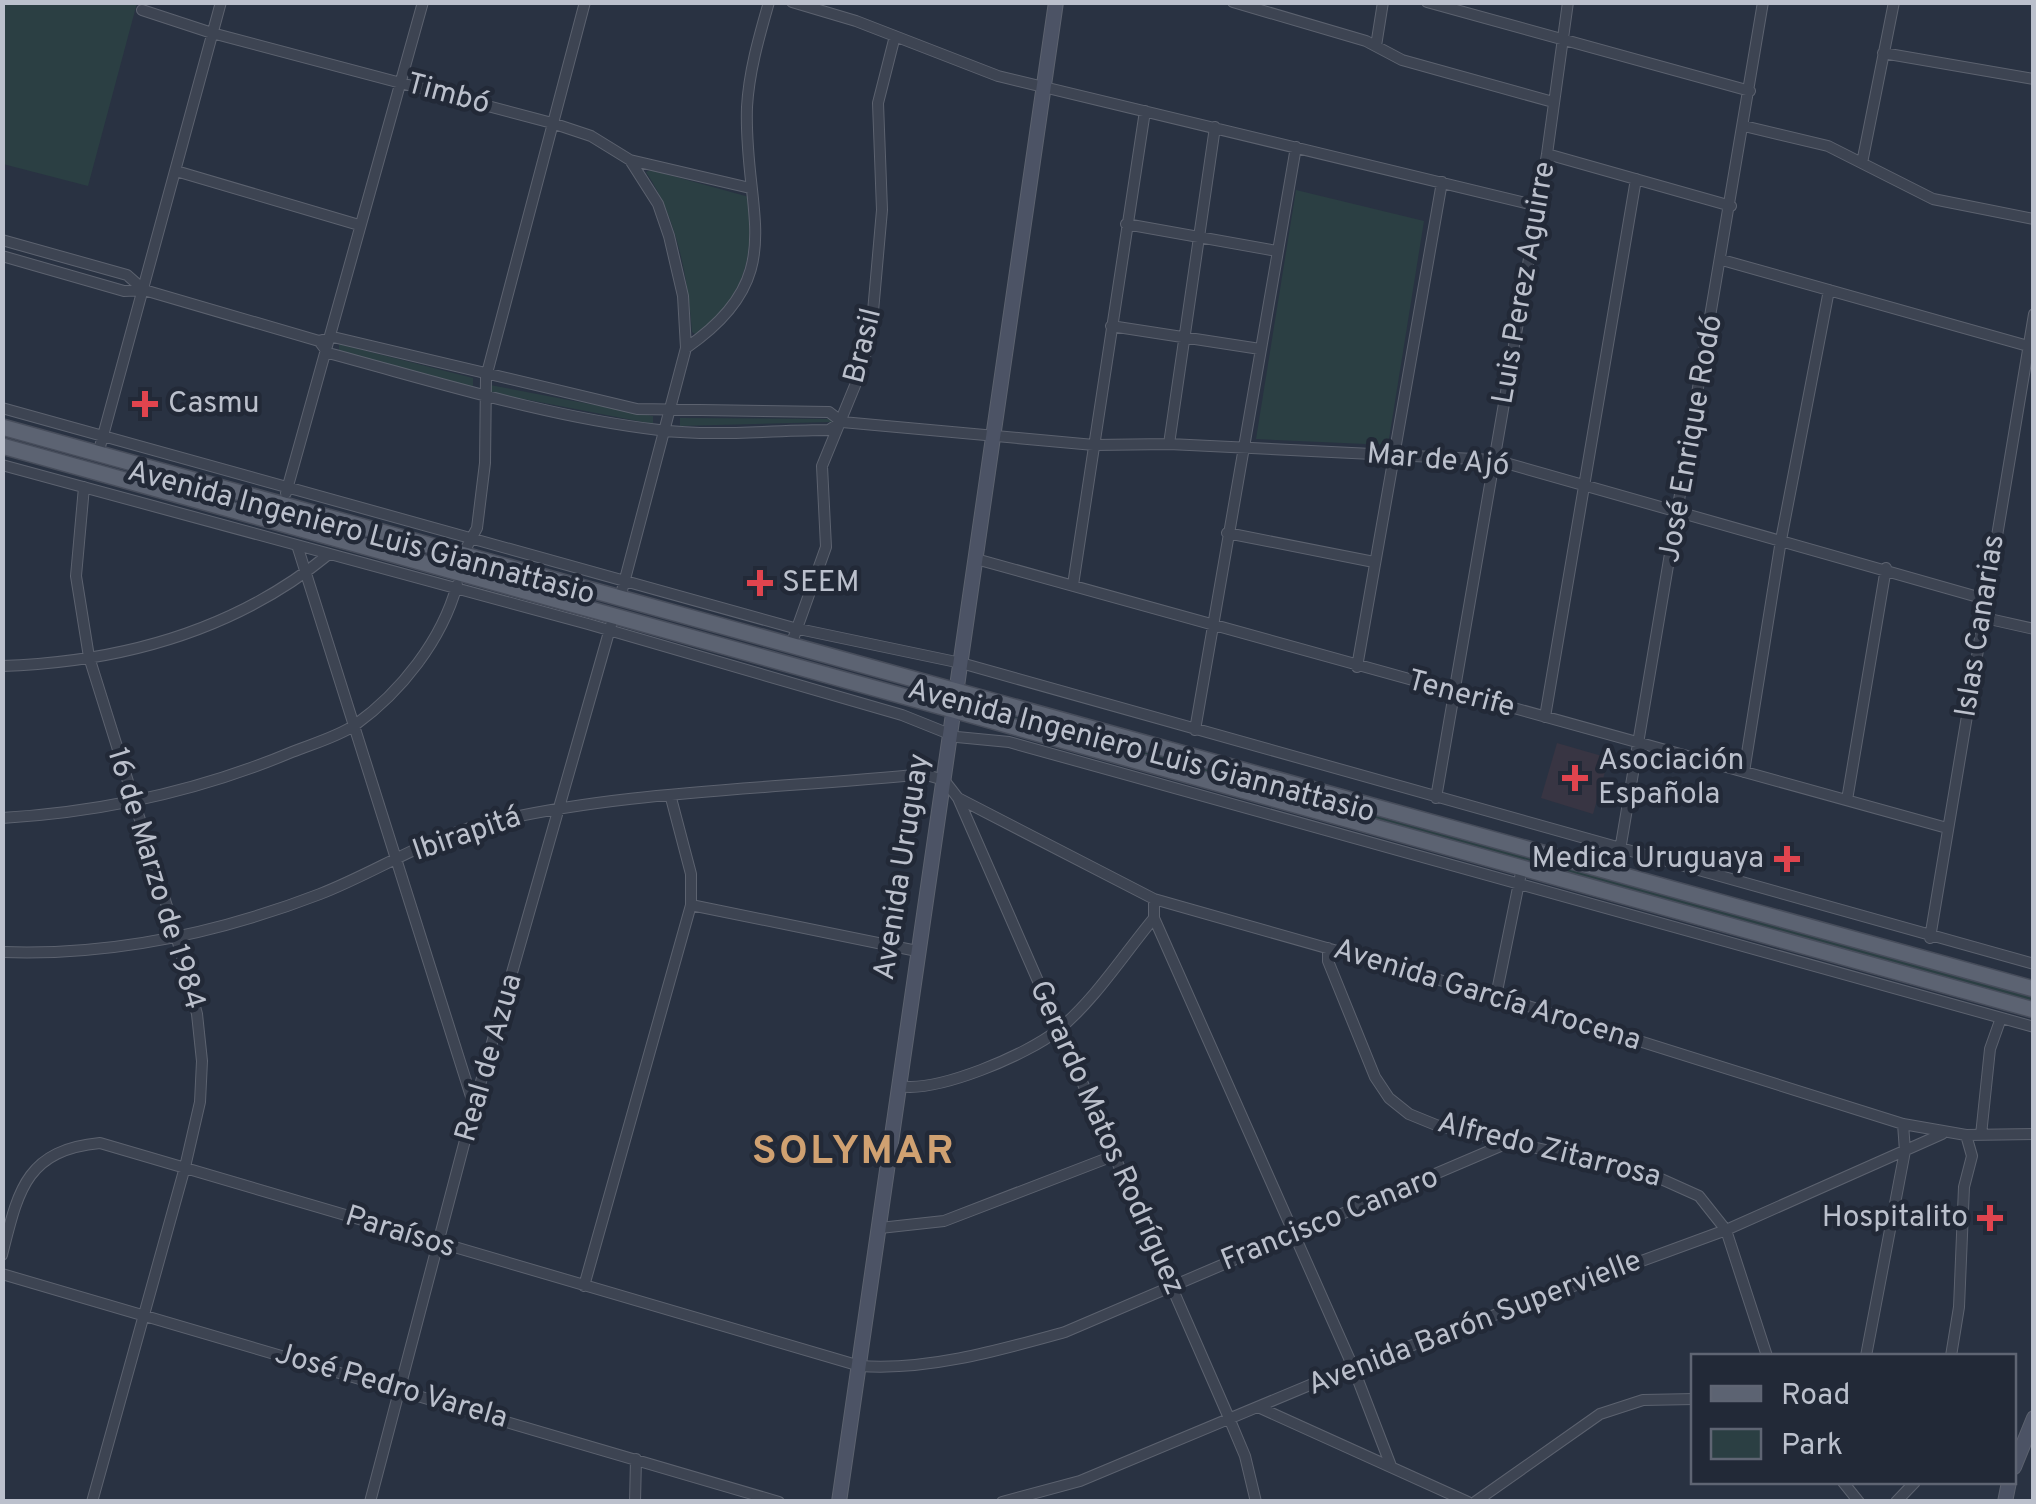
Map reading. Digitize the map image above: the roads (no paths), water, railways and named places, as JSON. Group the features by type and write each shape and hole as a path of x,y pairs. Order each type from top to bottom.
{"main road":[{"name":"Avenida Ingeniero Luis Giannattasio","path":"2,427 98,454 285,497 463,554 2034,989"},
{"name":"Avenida Ingeniero Luis Giannattasio","path":"2,446 457,581 954,710 2034,1010"}],"street":[{"path":"98,454 221,2"},
{"path":"285,497 423,2"},
{"path":"463,554 473,540 485,463 486,377 585,2"},
{"path":"686,348 719,324 750,279 757,224 750,188 750,76 769,2"},
{"path":"792,2 895,36 968,67 1538,206"},
{"name":"Avenida Uruguay","path":"840,1502 1056,2"},
{"path":"1233,2 1376,46 1402,60 1553,102"},
{"path":"1376,46 1383,2"},
{"path":"1427,2 1750,91"},
{"name":"Luis Perez Aguirre","path":"1436,798 1547,154 1568,2"},
{"name":"José Enrique Rodó","path":"1616,874 1641,744 1763,2"},
{"path":"1862,162 1894,2"},
{"name":"Timbó","path":"142,10 212,33 552,123 591,136 630,160 750,188"},
{"name":"Brasil","path":"791,645 826,547 822,466 863,366 879,280 882,210 878,103 895,36"},
{"path":"1882,52 2034,80"},
{"path":"1073,586 1144,111"},
{"path":"1744,126 1828,146 1933,199 2034,218"},
{"path":"1168,444 1215,127"},
{"path":"1194,730 1296,147"},
{"path":"1547,154 1731,206"},
{"path":"620,598 686,348 683,296 669,236 658,204 630,160"},
{"path":"176,171 359,224"},
{"path":"1545,717 1636,179"},
{"path":"1357,667 1442,182"},
{"path":"1126,224 1277,251"},
{"path":"2,240 127,275 144,290"},
{"path":"2,256 124,291 144,290 319,341 332,338 570,397 669,412 828,412 842,422 829,430 664,431 483,395 328,352 319,341"},
{"path":"1722,260 2028,346"},
{"path":"1744,772 1781,540 1829,290"},
{"name":"Islas Canarias","path":"1930,938 2034,314"},
{"path":"1111,326 1260,349"},
{"name":"Avenida Ingeniero Luis Giannattasio","path":"2,408 104,436 285,497 473,540 794,628 961,663 1930,938 2034,964"},
{"name":"Mar de Ajó","path":"842,422 993,439 1094,445 1168,444 1495,460 1985,599"},
{"name":"Avenida Ingeniero Luis Giannattasio","path":"2,466 329,554 457,581"},
{"name":"16 de Marzo de 1984","path":"84,487 76,576 88,657 176,935 198,1014 202,1061 200,1102 185,1167 92,1502"},
{"path":"1227,533 1374,562"},
{"path":"296,544 351,728 474,1106"},
{"path":"2,666 88,657 151,645 208,626 270,599 329,554"},
{"name":"Tenerife","path":"976,559 1946,828"},
{"path":"1846,800 1886,568"},
{"path":"2,818 64,814 134,802 239,773 351,728 386,700 415,667 457,581"},
{"path":"1985,618 2034,629"},
{"name":"Avenida Ingeniero Luis Giannattasio","path":"612,622 950,734 1009,742 2034,1027"},
{"name":"Real de Azua","path":"370,1502 474,1106 612,622"},
{"path":"1006,706 1014,680"},
{"name":"Ibirapitá","path":"2,952 115,950 176,935 280,908 473,827 562,808 923,774 944,780"},
{"name":"Gerardo Matos Rodríguez","path":"944,780 958,798 1229,1418 1245,1456 1256,1502"},
{"path":"584,1286 691,905 691,874 671,798"},
{"name":"Avenida García Arocena","path":"958,798 1154,899 1496,996 1902,1124 1966,1136 2034,1134"},
{"path":"1496,996 1522,868"},
{"path":"1154,899 1154,918 1352,1367 1391,1466"},
{"path":"691,905 917,951"},
{"path":"899,1086 914,1089 940,1083 1030,1047 1058,1030 1154,918"},
{"name":"Alfredo Zitarrosa","path":"1328,948 1333,974 1375,1077 1389,1098 1423,1121 1677,1182 1698,1196 1726,1230 1766,1354"},
{"path":"1981,1134 1990,1050 2001,1018"},
{"path":"1866,1354 1904,1151 1902,1124"},
{"name":"Avenida Barón Supervielle","path":"1002,1502 1080,1481 1352,1367 1726,1230 1943,1134"},
{"path":"1951,1354 1958,1308 1964,1187 1972,1156 1966,1136"},
{"name":"Francisco Canaro","path":"860,1366 883,1368 996,1351 1065,1332 1292,1233 1490,1154 1510,1142"},
{"name":"Paraísos","path":"2,1256 23,1182 63,1150 100,1143 860,1366"},
{"path":"880,1228 944,1222 1113,1156"},
{"name":"José Pedro Varela","path":"2,1274 779,1502"},
{"path":"1258,1407 1472,1502 1600,1414 1643,1400 1691,1399"},
{"path":"2016,1461 2034,1418"},
{"path":"635,1502 636,1459"}],"place":[{"name":"Casmu","path":"145,404"},
{"name":"SEEM","path":"760,583"},
{"name":"Asociación Española","path":"1575,778"},
{"name":"Medica Uruguaya","path":"1787,859"},
{"name":"Hospitalito","path":"1990,1218"}],"district":[{"name":"SOLYMAR","path":"854,1153"}]}
